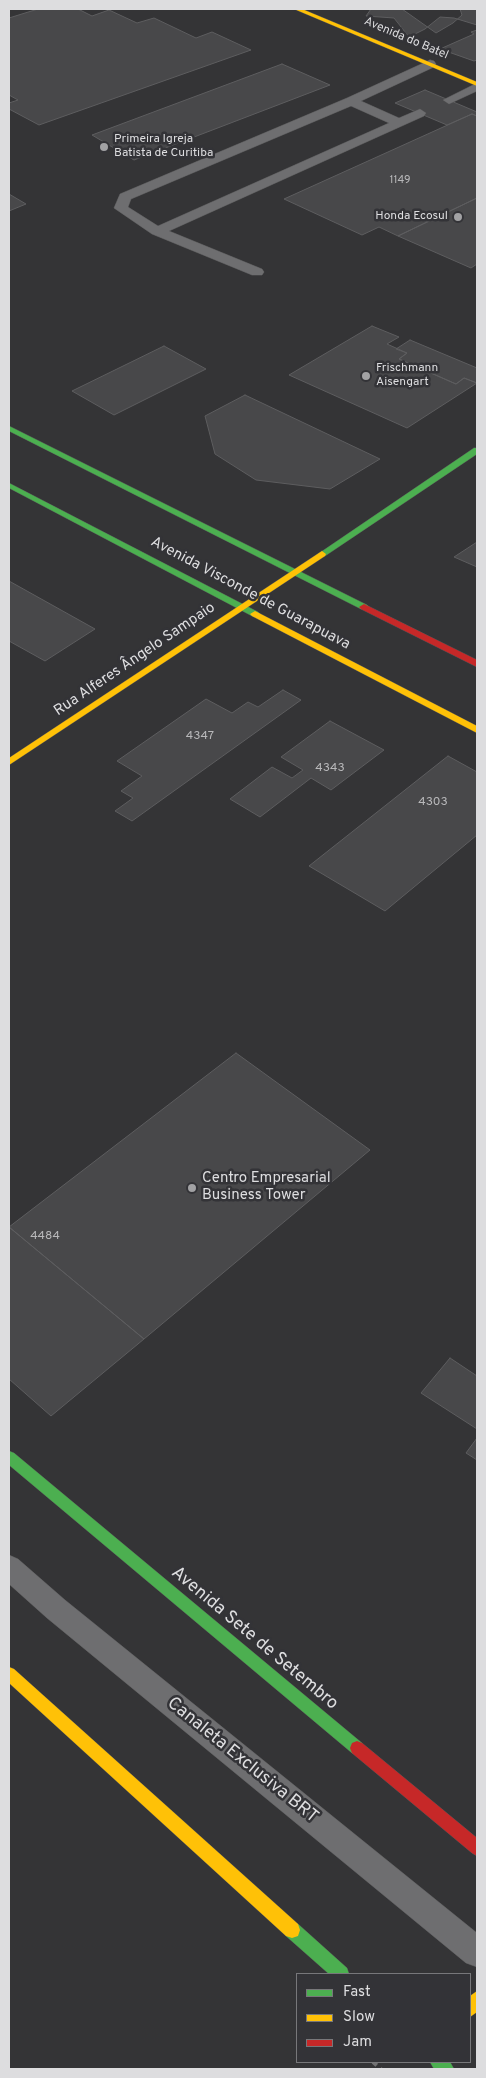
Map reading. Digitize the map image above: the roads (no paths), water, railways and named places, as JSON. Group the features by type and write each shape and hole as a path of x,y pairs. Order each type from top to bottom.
{"main road":[{"name":"Avenida do Batel","path":"297,9 477,85"},
{"path":"9,428 477,664"},
{"name":"Rua Alferes Ângelo Sampaio","path":"9,762 477,450"},
{"name":"Avenida Visconde de Guarapuava","path":"9,485 477,730"},
{"name":"Avenida Sete de Setembro","path":"9,1457 477,1848"},
{"path":"9,1674 340,1973"}],"lane":[{"path":"257,272 158,231 121,208 125,197 351,101 430,64"},
{"path":"449,100 477,85"},
{"path":"351,101 399,123"},
{"path":"158,231 420,114"},
{"name":"Canaleta Exclusiva BRT","path":"9,1568 56,1609 477,1952"}],"place":[{"name":"Primeira Igreja Batista de Curitiba","path":"104,147"},
{"name":"Honda Ecosul","path":"458,217"},
{"name":"Frischmann Aisengart","path":"366,376"},
{"name":"Centro Empresarial Business Tower","path":"192,1188"}]}
